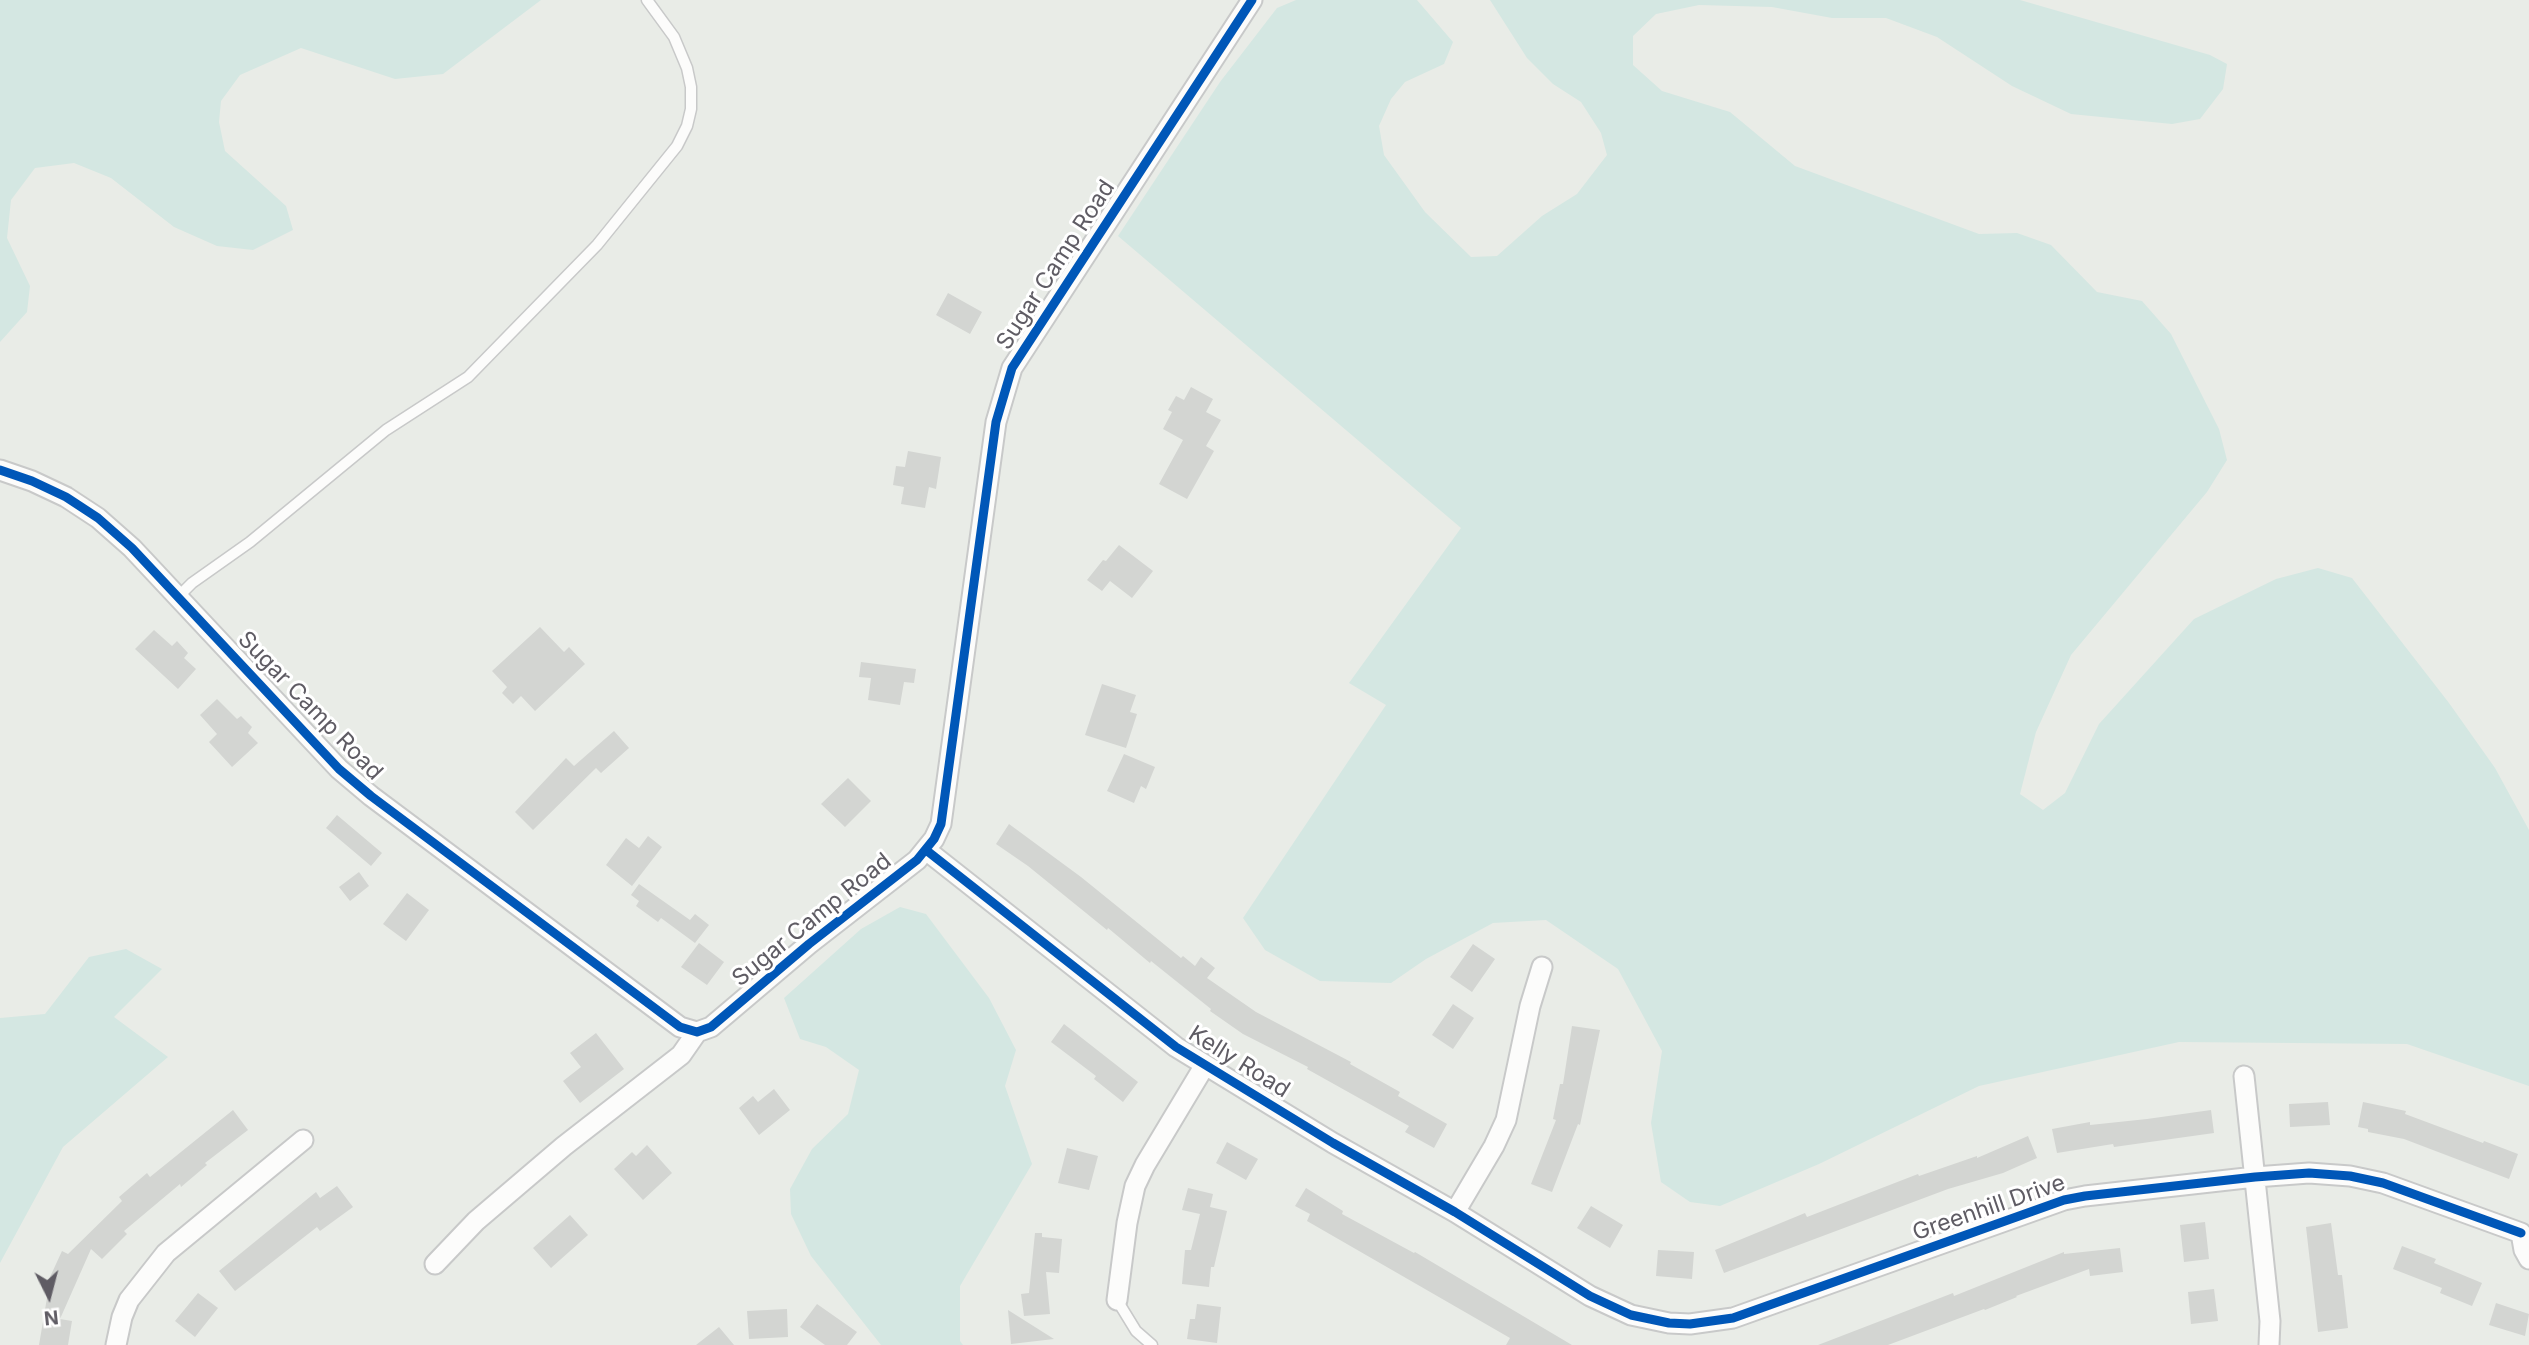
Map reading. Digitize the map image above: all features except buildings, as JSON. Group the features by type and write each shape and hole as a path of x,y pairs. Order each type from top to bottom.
{"street":[{"name":"Sugar Camp Road","path":"435,1264 476,1221 564,1146 681,1055 697,1032 711,1027 926,850 941,824 996,422 1012,368 1252,0"},
{"name":"Sugar Camp Road","path":"0,470 66,497 98,518 180,596 339,769 371,796 680,1027 697,1032"},
{"name":"Kelly Road","path":"926,850 1176,1047 1554,1273"},
{"path":"1455,1212 1494,1146 1506,1120 1530,1006 1542,968"},
{"path":"1117,1300 1127,1223 1135,1186 1205,1065"},
{"path":"2244,1076 2270,1321 2269,1345"},
{"path":"117,1345 122,1317 129,1300 166,1254 303,1140"},
{"name":"Greenhill Drive","path":"1554,1273 1590,1296 1631,1315 1670,1323 1712,1321 1764,1309 2064,1200 2309,1173 2350,1175 2383,1183 2525,1229 2524,1250 2529,1259"}],"lane":[{"path":"180,596 192,583 250,542 386,430 468,377 597,245 677,146 687,126 691,109 691,87 687,68 674,37 648,0"},
{"path":"1117,1300 1136,1331 1152,1345"}],"shaded area":[{"path":"0,0 541,0 443,74 395,79 301,48 240,75 221,101 219,122 225,151 286,206 293,230 253,250 217,246 174,227 111,178 74,163 35,168 11,200 7,238 30,286 27,312 0,342"},
{"path":"1296,0 1417,0 1453,42 1444,64 1405,82 1391,99 1379,126 1384,155 1425,212 1471,257 1497,256 1542,216 1577,194 1607,155 1601,133 1581,102 1553,84 1527,58 1490,0 2020,0 2210,55 2227,64 2223,89 2200,119 2172,124 2071,114 2012,86 1937,37 1886,18 1832,18 1772,7 1699,5 1656,14 1633,36 1633,65 1662,91 1730,112 1795,166 1979,234 2017,233 2051,245 2097,292 2142,301 2171,334 2219,429 2227,460 2207,492 2071,655 2036,732 2020,794 2043,810 2065,793 2099,724 2194,619 2276,579 2318,568 2352,578 2449,703 2495,768 2529,830 2529,1086 2407,1044 2179,1042 1979,1086 1819,1164 1720,1206 1690,1202 1661,1182 1651,1123 1662,1051 1618,969 1546,920 1493,923 1426,959 1391,983 1320,981 1265,950 1243,918 1386,705 1349,683 1461,528 1118,236 1220,82 1277,8"},
{"path":"900,907 926,914 989,998 1016,1050 1005,1086 1032,1164 960,1286 960,1341 963,1345 881,1345 811,1256 791,1214 790,1189 812,1149 848,1114 859,1070 826,1047 800,1039 784,998 861,929"},
{"path":"126,949 162,969 114,1017 168,1057 63,1147 0,1263 0,1018 45,1014 89,957"}],"cycle path":[{"path":"0,470 66,497 98,518 132,548 339,769 371,796 680,1027 697,1032 711,1027 809,944 917,860 934,839 941,824 996,422 1012,368 1252,0"},
{"path":"926,850 1176,1047 1333,1143 1455,1212 1590,1296 1631,1315 1669,1323 1690,1324 1733,1318 2064,1200 2255,1177 2309,1173 2350,1176 2383,1183 2521,1233"}]}
